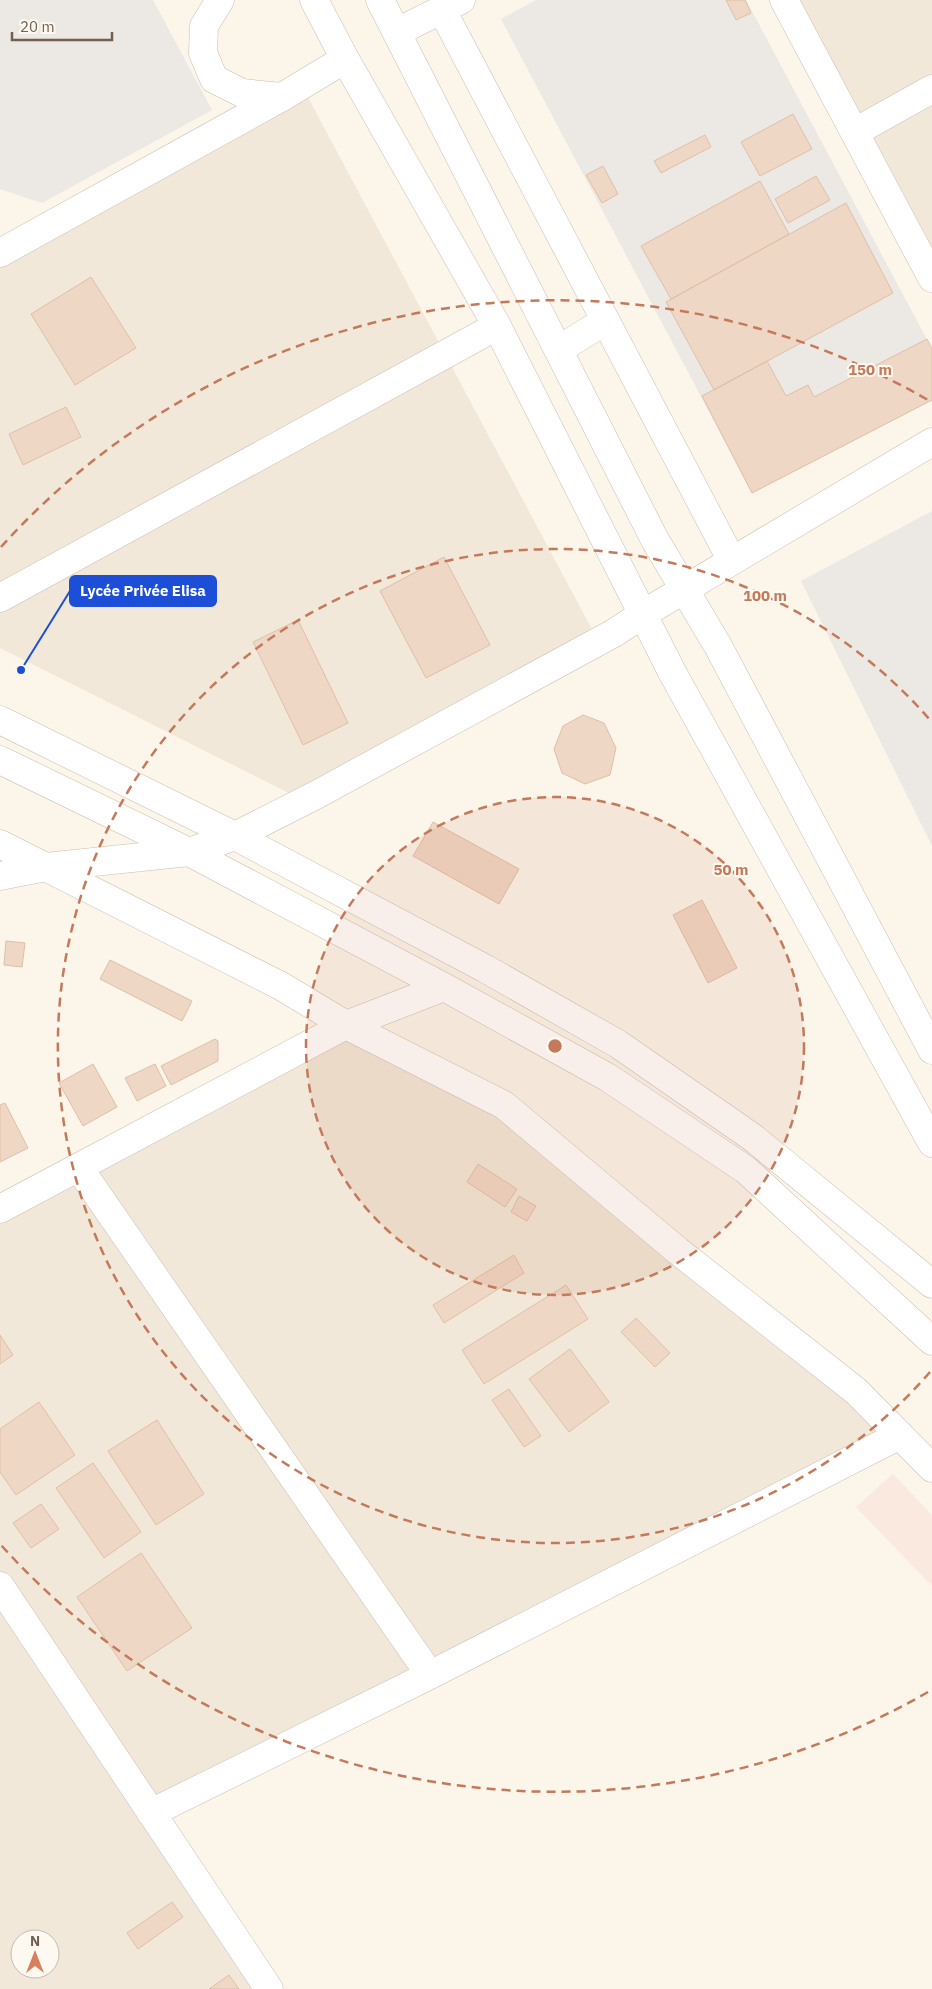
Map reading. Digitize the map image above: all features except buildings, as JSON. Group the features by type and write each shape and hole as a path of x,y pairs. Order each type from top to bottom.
{"street":[{"path":"220,0 204,26 203,53 214,78 242,93 282,97"},
{"path":"314,0 345,59 497,326 672,672 932,1143"},
{"path":"380,0 655,540 718,646 932,1050"},
{"path":"784,0 932,278"},
{"path":"397,32 451,5 605,320 732,561"},
{"path":"3,244 282,97 345,59"},
{"path":"855,132 932,89"},
{"path":"558,350 605,320"},
{"path":"0,598 497,326"},
{"path":"0,876 46,867 189,852 235,836 316,795 614,633 932,442"},
{"path":"0,720 235,836 486,969 618,1044 752,1137 932,1284"},
{"path":"0,760 189,852 444,987 607,1077 746,1170 932,1341"},
{"path":"0,844 281,986 346,1025 504,1105 678,1251 856,1391 932,1468"},
{"path":"0,1210 346,1025 444,987"},
{"path":"79,1168 430,1675"},
{"path":"151,1813 430,1675 900,1435"},
{"path":"0,1586 268,1989"}],"shaded area":[{"path":"0,0 153,0 212,110 42,203 0,189"},
{"path":"536,0 746,0 932,349 932,400 752,493 501,19"},
{"path":"779,0 932,0 932,288"},
{"path":"303,88 595,635 297,797 0,648 0,250"},
{"path":"932,511 932,846 801,581"},
{"path":"350,1019 497,1109 892,1438 146,1815 261,1989 0,1989 0,1205"},
{"path":"893,1474 932,1515 932,1586 856,1507"}],"place":[{"name":"Lycée Privée Elisa","path":"21,670"}]}
